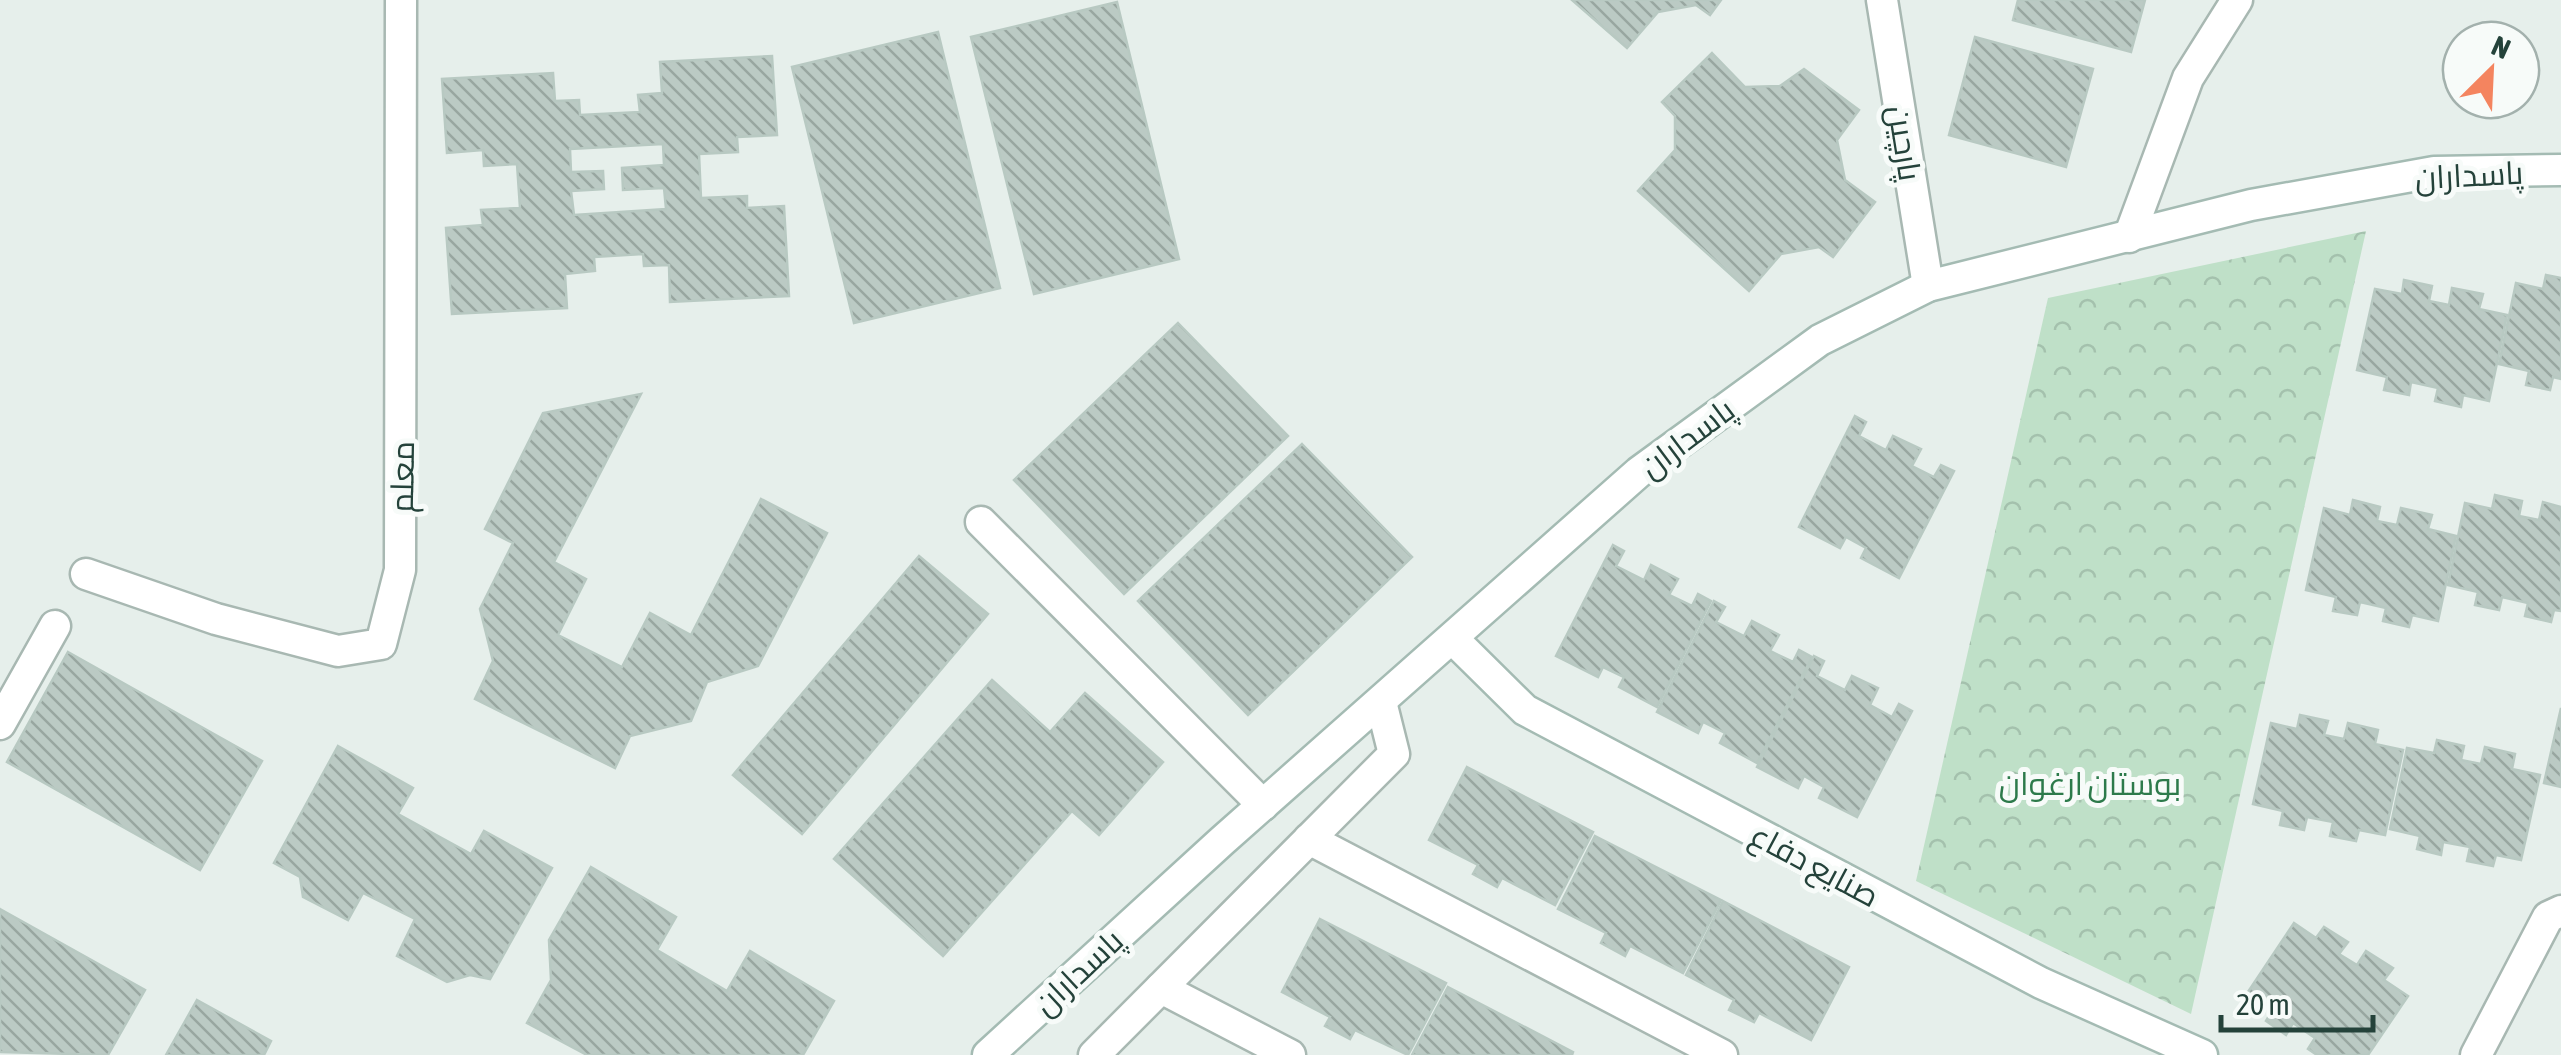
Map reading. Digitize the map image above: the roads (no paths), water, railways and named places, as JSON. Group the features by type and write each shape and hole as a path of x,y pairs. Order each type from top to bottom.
{"street":[{"name":"معلم","path":"86,574 216,619 338,651 381,644 400,570 401,0"},
{"name":"پارچین","path":"1882,0 1928,286"},
{"path":"2129,238 2188,78 2237,0"},
{"name":"پاسداران","path":"988,1055 1262,804 1639,472 1820,340 1928,286 2251,205 2434,172 2561,170"},
{"path":"980,522 1262,804"},
{"path":"0,724 55,626"},
{"name":"صنایع دفاع","path":"1453,638 1525,710 2041,983 2202,1055"},
{"path":"1094,1055 1394,754 1381,702"},
{"path":"1309,839 1722,1055"},
{"path":"2476,1055 2548,917 2561,911"},
{"path":"1161,988 1290,1055"}],"park label":[{"name":"بوستان ارغوان","path":"2090,783"}]}
